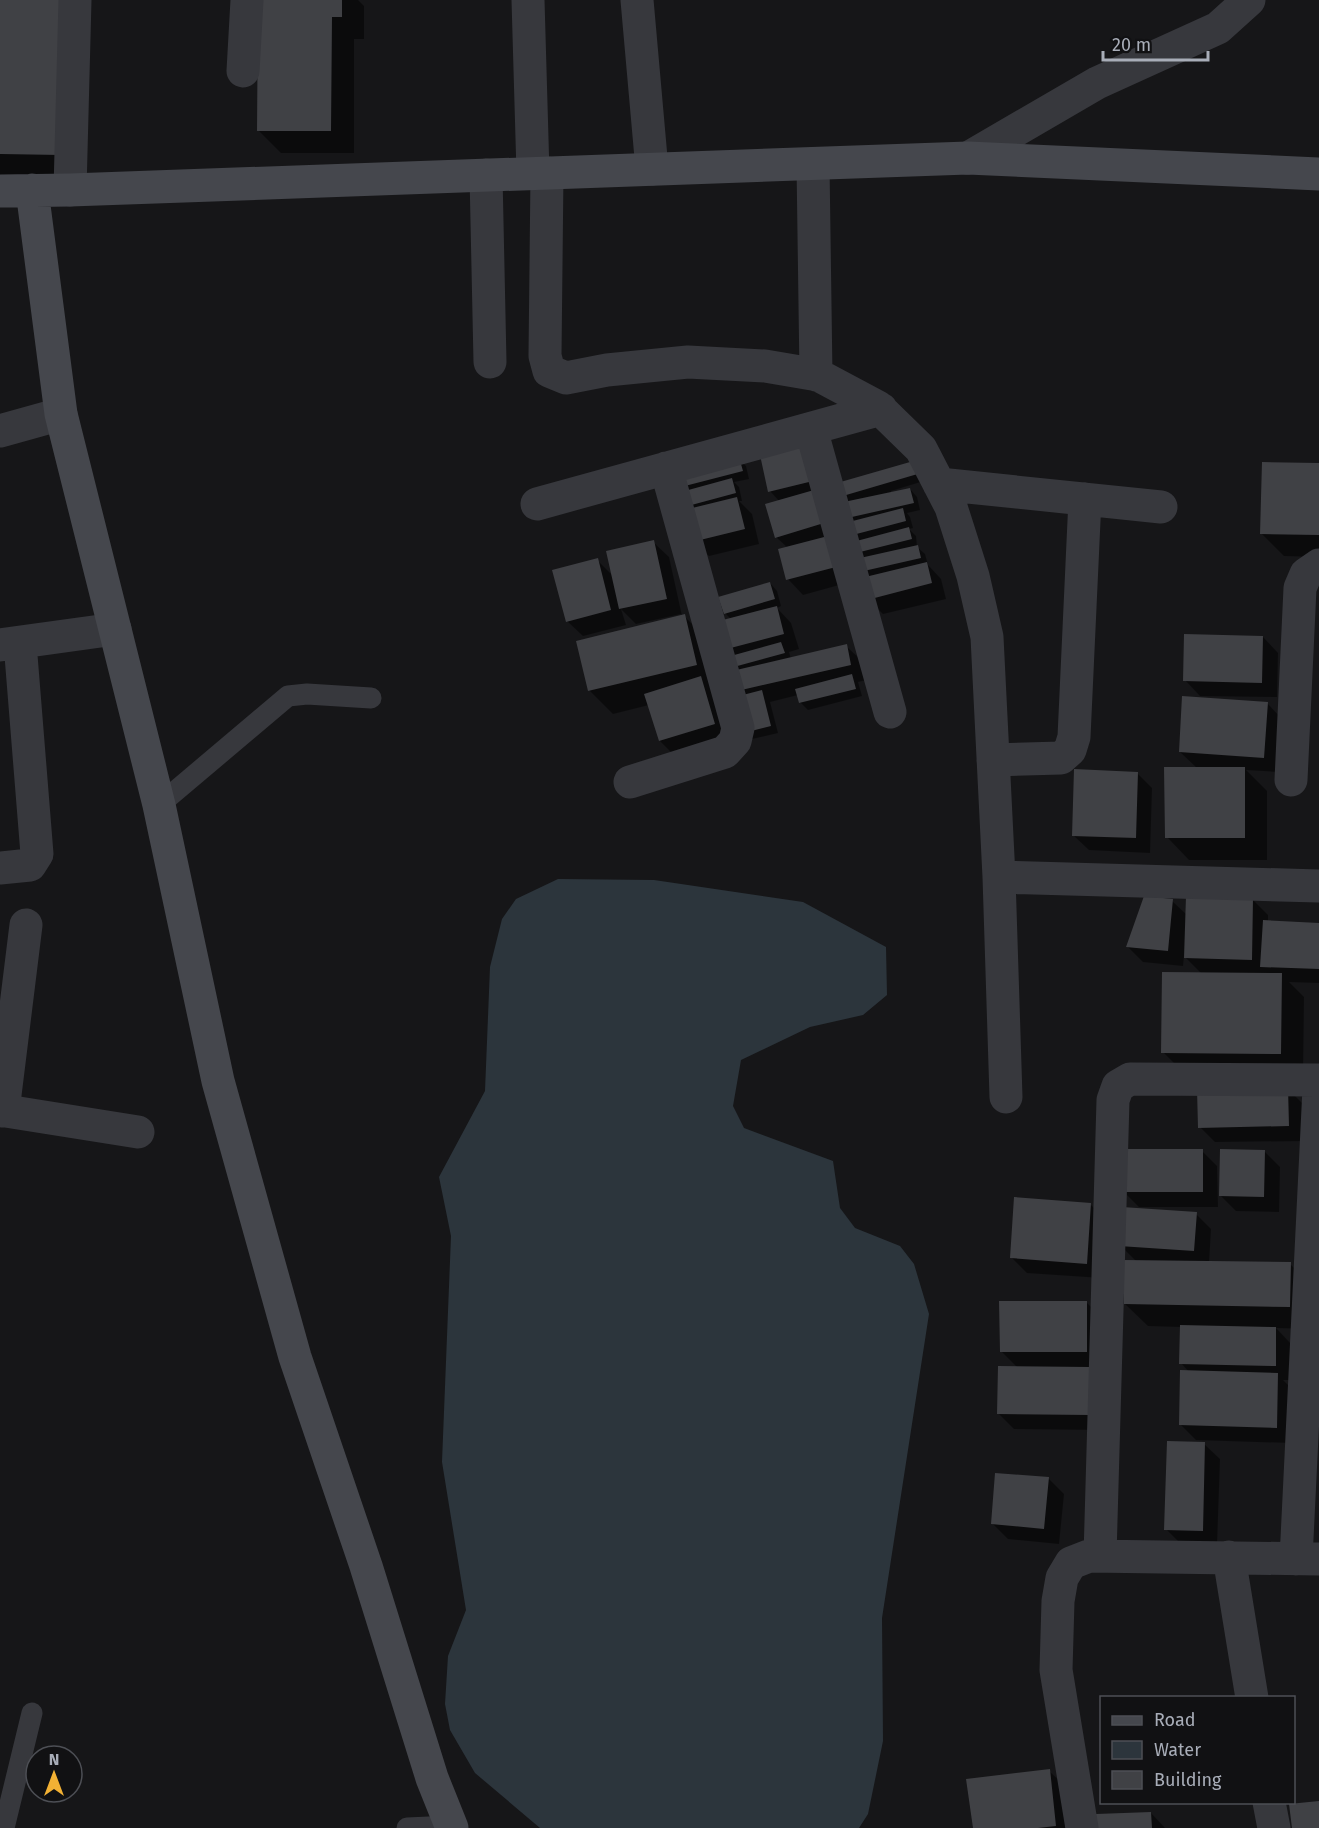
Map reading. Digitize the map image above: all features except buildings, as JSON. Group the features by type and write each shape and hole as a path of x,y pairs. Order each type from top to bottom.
{"street":[{"path":"70,190 75,0"},
{"path":"243,71 247,0"},
{"path":"528,0 540,173 545,356 549,372 567,378 607,370 688,362 765,366 816,375 881,409 921,449 951,507 974,576 987,637 999,877 1006,1097"},
{"path":"637,0 652,169"},
{"path":"968,158 1097,83 1218,28 1249,0"},
{"path":"0,191 968,158 1319,174"},
{"path":"813,164 816,375"},
{"path":"486,175 490,362"},
{"path":"32,190 61,414 159,805 218,1081 295,1357 366,1566 432,1778 452,1827"},
{"path":"537,504 881,409"},
{"path":"0,431 61,414"},
{"path":"811,429 890,712"},
{"path":"630,782 725,752 735,741 738,728 666,468"},
{"path":"939,484 1161,507"},
{"path":"993,760 1061,758 1070,750 1074,737 1085,499"},
{"path":"1291,780 1300,588 1306,574 1319,565"},
{"path":"0,868 30,865 37,854 10,644 115,629"},
{"path":"999,877 1319,886"},
{"path":"26,925 2,1111 138,1132"},
{"path":"1100,1556 1113,1100 1118,1086 1130,1079 1319,1080"},
{"path":"1082,1828 1056,1670 1058,1601 1062,1578 1071,1563 1089,1556 1308,1559 1319,1088"},
{"path":"1229,1557 1252,1696"},
{"path":"1269,1804 1274,1828"}],"lane":[{"path":"159,805 288,696 307,694 371,698"},
{"path":"4,1828 32,1713"},
{"path":"407,1828 452,1827"}],"water":[{"path":"558,879 654,880 803,902 886,947 887,995 863,1015 810,1027 741,1060 733,1106 744,1128 833,1161 840,1208 855,1228 900,1246 914,1264 929,1314 882,1618 883,1741 868,1814 859,1828 540,1828 475,1773 450,1730 445,1704 448,1656 466,1610 442,1462 451,1236 439,1177 485,1091 490,967 502,919 516,899"}]}
